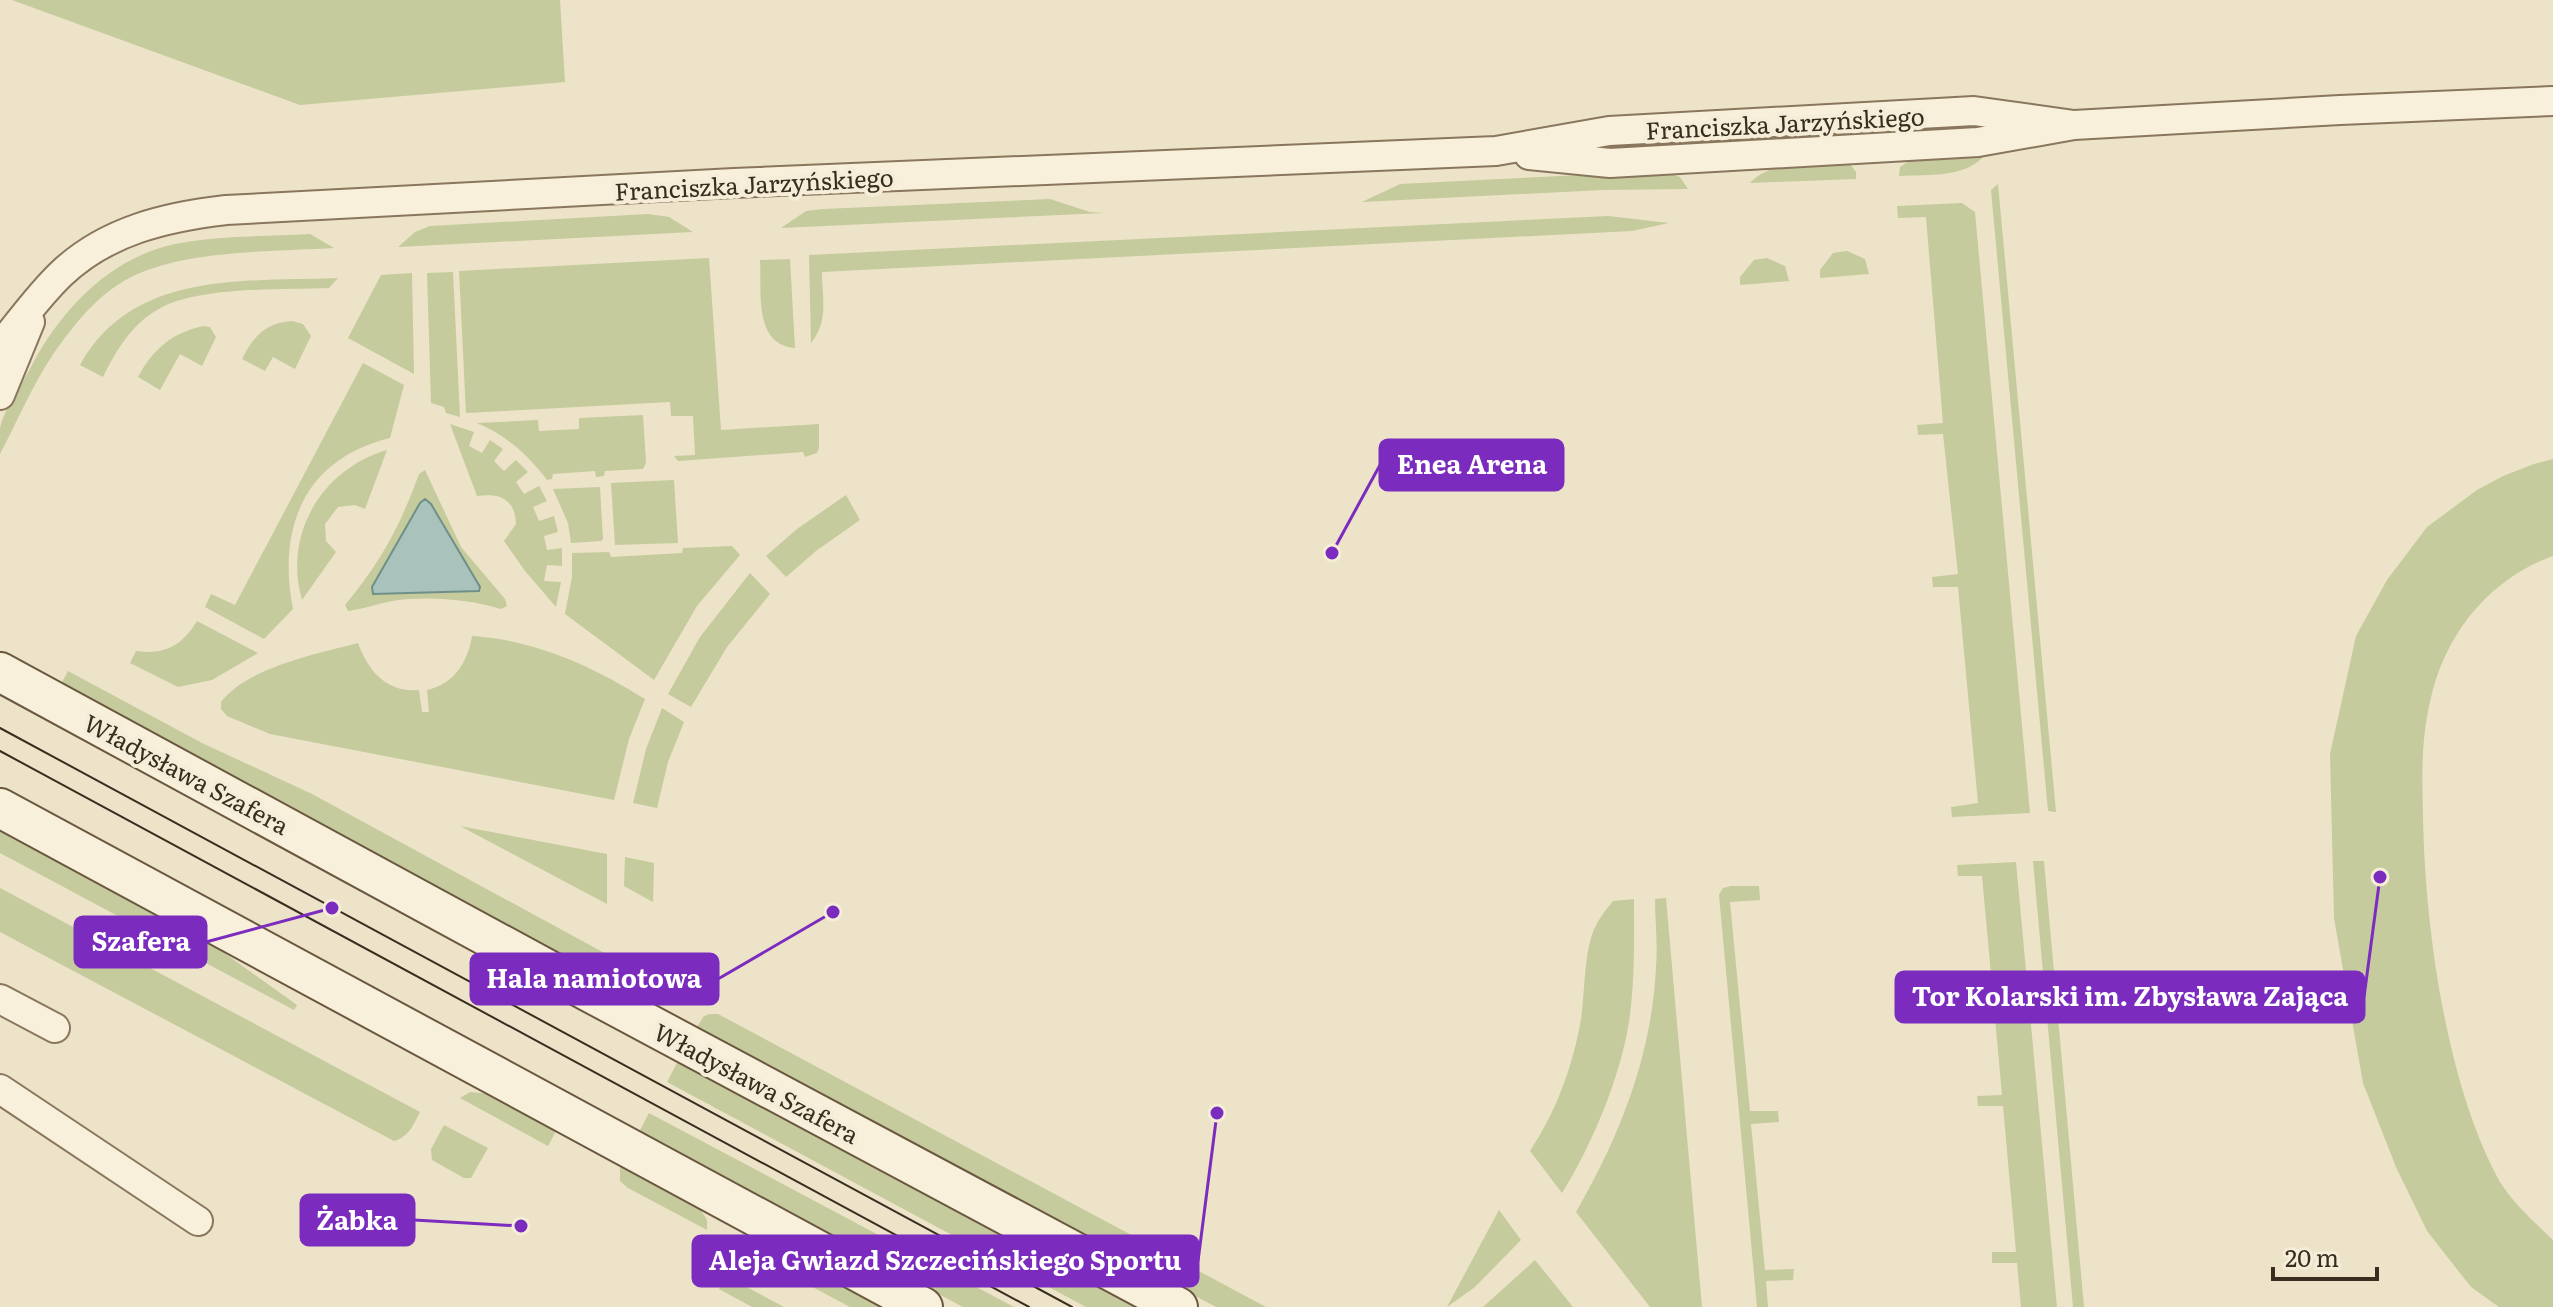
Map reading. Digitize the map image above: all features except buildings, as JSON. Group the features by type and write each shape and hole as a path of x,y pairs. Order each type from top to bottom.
{"main road":[{"name":"Władysława Szafera","path":"0,672 1178,1307"},
{"path":"0,808 923,1307"}],"street":[{"name":"Franciszka Jarzyńskiego","path":"0,346 74,263 116,236 165,220 226,210 719,184 1496,151 1610,163 1978,142 2074,125 2553,101"},
{"name":"Franciszka Jarzyńskiego","path":"0,395 39,299"},
{"path":"0,999 55,1028"},
{"path":"0,1089 198,1221"}],"green space":[{"path":"12,0 560,0 565,82 300,105"},
{"path":"1920,154 1985,155 1956,172 1899,176 1900,167"},
{"path":"1839,159 1850,164 1856,172 1856,179 1750,183 1759,175 1780,166"},
{"path":"1662,171 1680,177 1688,189 1362,202 1400,184"},
{"path":"1998,184 2056,812 2048,811 1991,190"},
{"path":"1050,199 1090,212 1104,213 781,228 806,211 823,209"},
{"path":"1962,203 1975,212 2030,813 1952,817 1951,807 1978,803 1958,587 1933,587 1932,577 1958,574 1943,434 1918,435 1917,425 1943,423 1926,217 1898,218 1897,206"},
{"path":"648,214 669,217 693,232 398,247 415,232 430,226"},
{"path":"1608,216 1669,223 1632,231 822,272 822,318 811,343 809,255"},
{"path":"310,234 334,248 194,258 141,273 109,291 82,317 52,356 0,454 0,429 5,414 45,343 74,305 109,273 151,251 175,244"},
{"path":"1847,251 1865,259 1869,274 1820,278 1820,270 1833,253"},
{"path":"709,258 721,430 819,424 817,453 805,457 803,452 678,461 674,456 695,455 693,416 671,416 670,402 466,413 459,271"},
{"path":"1767,258 1785,266 1789,281 1740,285 1740,277 1754,260"},
{"path":"790,259 795,348 772,337 762,315 761,301 760,260"},
{"path":"453,272 460,417 446,413 444,407 431,403 427,273"},
{"path":"412,273 414,374 348,338 381,275"},
{"path":"338,278 329,288 216,293 174,302 148,316 132,331 103,377 80,365 102,334 129,312 160,297 194,287 229,282"},
{"path":"292,321 303,324 311,336 295,369 273,357 265,371 242,359 261,332"},
{"path":"203,326 210,327 216,337 202,366 180,354 160,390 138,377 164,344 182,333"},
{"path":"363,363 404,385 390,438 360,448 336,462 317,480 303,501 289,551 293,609 264,639 205,607 211,594 235,605"},
{"path":"643,415 646,463 643,469 605,471 604,476 596,477 595,471 553,474 552,479 547,480 516,447 498,433 477,423 538,420 539,431 579,429 579,418"},
{"path":"450,424 474,432 469,446 482,453 490,440 503,449 494,461 504,471 516,460 528,472 516,482 524,494 539,486 547,501 533,507 539,521 554,516 558,532 544,536 547,550 562,548 562,566 547,565 544,581 561,582 556,607 504,541 516,524 513,508 499,497 477,496"},
{"path":"387,450 365,509 355,505 338,507 325,524 326,541 336,552 302,600 298,551 313,507 344,472 364,459"},
{"path":"2553,459 2553,556 2509,579 2473,612 2458,632 2437,677 2427,716 2422,773 2428,906 2452,1053 2481,1143 2500,1182 2553,1240 2553,1307 2499,1307 2471,1287 2427,1231 2396,1167 2363,1083 2334,918 2330,754 2356,636 2387,580 2427,527 2477,490 2503,476"},
{"path":"425,470 461,547 505,599 507,606 501,609 461,601 419,599 392,601 348,611 345,605 388,543 419,474","holes":["422,500 427,500 480,587 479,591 373,594 372,587"]},
{"path":"674,480 678,543 615,545 611,483"},
{"path":"600,487 603,539 571,543 568,523 553,489"},
{"path":"846,495 860,520 786,577 766,556 797,529"},
{"path":"732,546 740,555 697,606 654,680 565,614 572,577 572,553 609,552 611,557 682,553 683,548"},
{"path":"750,573 770,594 727,647 691,707 668,694 700,637"},
{"path":"197,621 258,653 212,680 178,687 130,663 136,651 155,652 178,643"},
{"path":"472,636 519,643 563,657 645,699 629,739 614,800 270,734 227,716 221,709 221,702 233,690 265,671 358,643 367,663 380,678 397,688 419,690 422,712 429,712 427,690 445,683 458,670 467,655"},
{"path":"68,671 202,743 312,794 643,974 632,994 61,684"},
{"path":"662,708 684,722 668,762 657,808 633,803 646,749"},
{"path":"460,826 607,854 607,904"},
{"path":"0,828 149,908 151,912 223,952 297,1005 294,1010 0,853"},
{"path":"625,857 654,863 653,902 624,886"},
{"path":"2033,861 2044,861 2084,1307 2073,1307"},
{"path":"2016,862 2057,1307 2021,1307 2017,1263 1992,1263 1992,1252 2016,1252 2003,1106 1978,1106 1977,1096 2002,1095 1982,876 1958,876 1957,865"},
{"path":"1759,886 1760,900 1730,902 1750,1111 1778,1111 1779,1122 1751,1124 1765,1270 1794,1269 1793,1280 1766,1281 1768,1307 1757,1307 1719,895 1723,888"},
{"path":"0,888 420,1112 413,1126 403,1137 394,1141 0,932"},
{"path":"1666,898 1702,1307 1650,1307 1576,1212 1620,1124 1641,1063 1653,1000 1657,950 1655,899"},
{"path":"1634,899 1634,960 1625,1043 1603,1110 1584,1154 1562,1193 1530,1151 1555,1104 1573,1054 1581,1019 1588,952 1595,928 1613,901"},
{"path":"718,1014 1266,1307 1216,1307 696,1029 704,1016"},
{"path":"678,1061 1137,1307 1086,1307 667,1082"},
{"path":"470,1092 489,1094 556,1131 548,1146 460,1098"},
{"path":"649,1113 1014,1307 963,1307 638,1134"},
{"path":"444,1125 488,1148 471,1178 464,1178 432,1160 431,1149"},
{"path":"620,1165 700,1209 707,1220 707,1230 628,1188 620,1181"},
{"path":"1499,1210 1521,1240 1475,1287 1447,1307"},
{"path":"739,1239 761,1241 885,1307 850,1307 732,1244"},
{"path":"1535,1260 1573,1307 1483,1307"},
{"path":"726,1276 784,1307 752,1307 719,1289"}],"water":[{"path":"425,499 431,504 480,587 479,591 373,594 372,587"}],"tram line":[{"path":"0,728 1072,1307"},
{"path":"0,751 1029,1307"}],"place":[{"name":"Enea Arena","path":"1332,553"},
{"name":"Tor Kolarski im. Zbysława Zająca","path":"2380,877"},
{"name":"Szafera","path":"332,908"},
{"name":"Hala namiotowa","path":"833,912"},
{"name":"Aleja Gwiazd Szczecińskiego Sportu","path":"1217,1113"},
{"name":"Żabka","path":"521,1226"}]}
